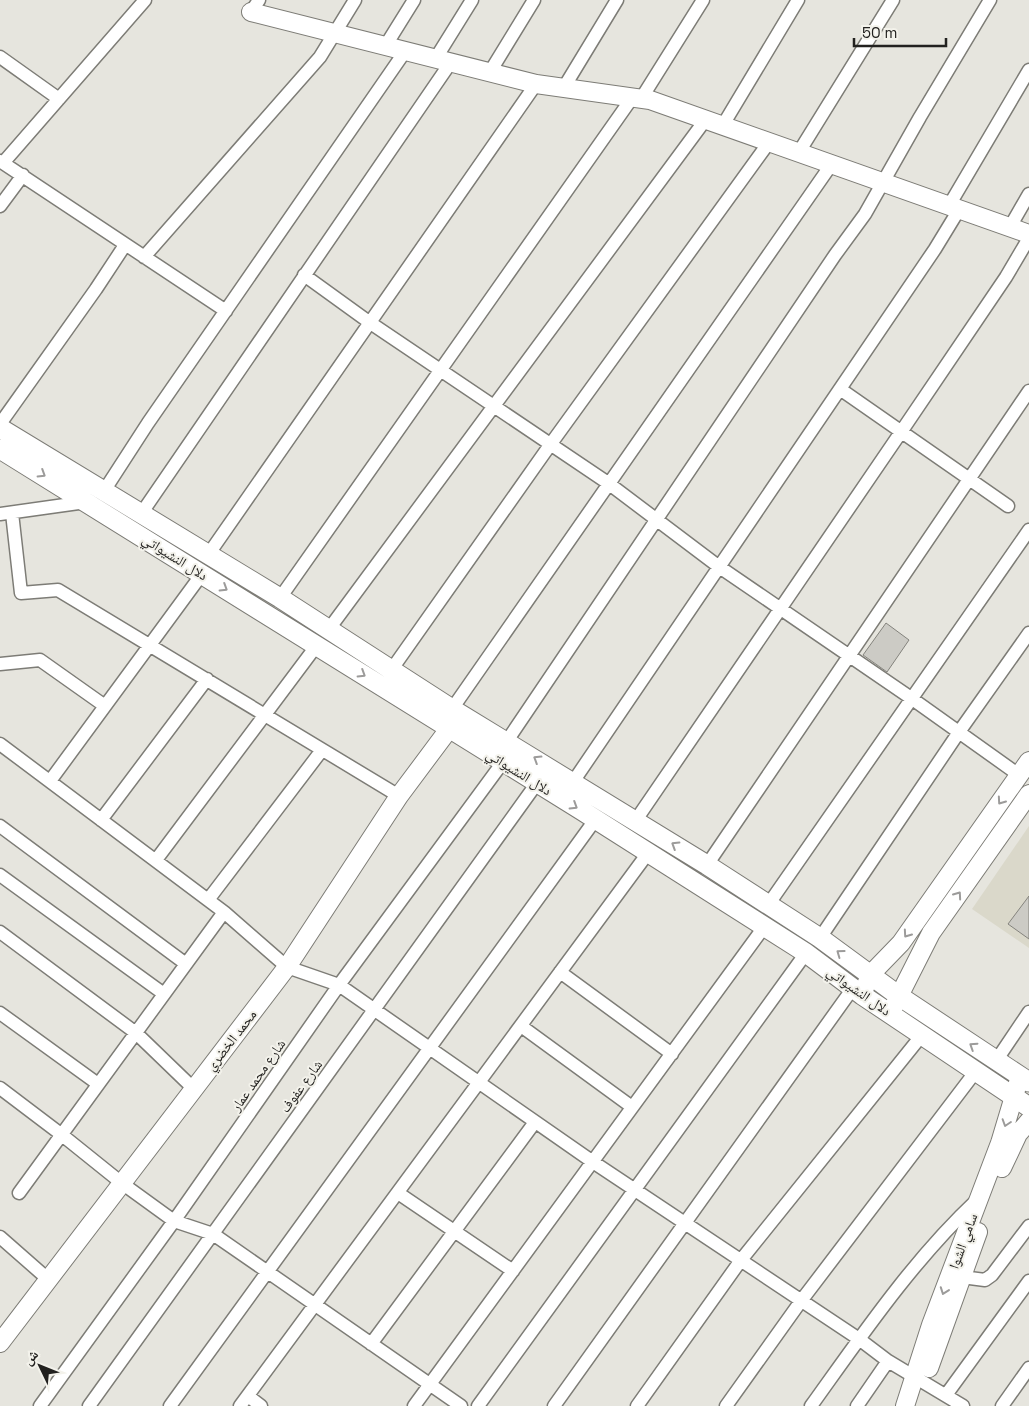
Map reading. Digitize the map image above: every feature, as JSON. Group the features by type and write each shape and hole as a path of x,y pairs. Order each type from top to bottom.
{"main road":[{"name":"دلال النشيواتي","path":"0,426 392,669 453,717 503,762 806,953 858,991 1022,1102"},
{"name":"دلال النشيواتي","path":"0,449 317,645 453,717 507,741 636,820 820,938 899,996 1024,1079"}],"street":[{"path":"145,0 2,162 226,311"},
{"path":"144,257 320,57 355,0"},
{"path":"386,46 414,0"},
{"path":"141,514 304,275 443,60 472,0"},
{"path":"490,72 534,0"},
{"path":"563,89 617,0"},
{"path":"280,598 441,368 636,98 703,0"},
{"path":"723,125 798,0"},
{"path":"799,152 893,0"},
{"path":"507,741 835,255 865,214 990,0"},
{"path":"255,6 335,33 536,84 636,98 770,141 1029,234"},
{"path":"104,491 406,50"},
{"path":"0,57 59,99"},
{"path":"573,782 718,566 936,249 955,206 1029,70"},
{"path":"208,555 536,84"},
{"path":"329,629 706,119"},
{"path":"392,669 550,444 770,141"},
{"path":"453,717 608,483 677,388 831,164"},
{"path":"0,206 23,175"},
{"path":"1010,227 1029,194"},
{"path":"636,820 902,432 1006,277 1029,238"},
{"path":"0,426 125,245"},
{"path":"304,275 369,322 441,368 608,483 718,566 849,658 959,732 1024,768 901,943 870,975 858,991 685,1222 554,1406"},
{"path":"840,389 1008,506"},
{"path":"707,865 1029,391"},
{"path":"86,502 6,513 20,593 58,590 399,796"},
{"path":"768,905 1029,530"},
{"path":"50,782 202,574"},
{"path":"820,938 959,732 1029,633"},
{"path":"156,860 317,645"},
{"path":"0,664 40,660 105,706"},
{"path":"101,820 207,679"},
{"name":"محمد الخضري","path":"0,1343 287,968 453,717"},
{"path":"0,744 224,912 287,968 338,985 593,1162 742,1260 859,1339 888,1361 963,1406"},
{"path":"208,900 322,750"},
{"name":"شارع محمد عمار","path":"40,1406 174,1221 338,985 503,762"},
{"name":"شارع عفوف","path":"89,1406 537,783"},
{"path":"890,1013 931,933 1029,794"},
{"path":"170,1406 266,1271 596,820"},
{"path":"0,826 186,964"},
{"path":"261,1406 244,1401 648,853"},
{"path":"0,875 164,994"},
{"path":"19,1193 224,912"},
{"path":"414,1406 764,927"},
{"path":"0,932 136,1033 194,1089"},
{"path":"478,1406 806,953"},
{"path":"560,972 672,1054"},
{"path":"996,1061 1029,1012"},
{"path":"0,1013 98,1084"},
{"path":"521,1026 632,1108"},
{"path":"636,1406 742,1260 922,1035"},
{"path":"726,1406 801,1301 976,1071"},
{"name":"سامي الشوا","path":"916,1406 919,1381 978,1199 1022,1102 1024,1079"},
{"path":"0,1088 123,1184 174,1221 213,1234 461,1406"},
{"path":"371,1344 535,1122"},
{"name":"سامي الشوا","path":"905,1406 919,1381 962,1277 1002,1169 1015,1140 1029,1122"},
{"path":"398,1193 513,1271"},
{"path":"811,1406 859,1339 948,1227 978,1199"},
{"path":"962,1277 985,1280 992,1275 1029,1226"},
{"path":"0,1237 49,1280"},
{"path":"946,1395 1029,1281"},
{"path":"857,1406 888,1361"},
{"path":"1002,1406 1029,1368"}],"shaded area":[{"path":"1029,826 1029,948 972,909"}],"building":[{"path":"886,623 909,640 887,672 863,655"},
{"path":"1029,896 1029,939 1008,924"}]}
